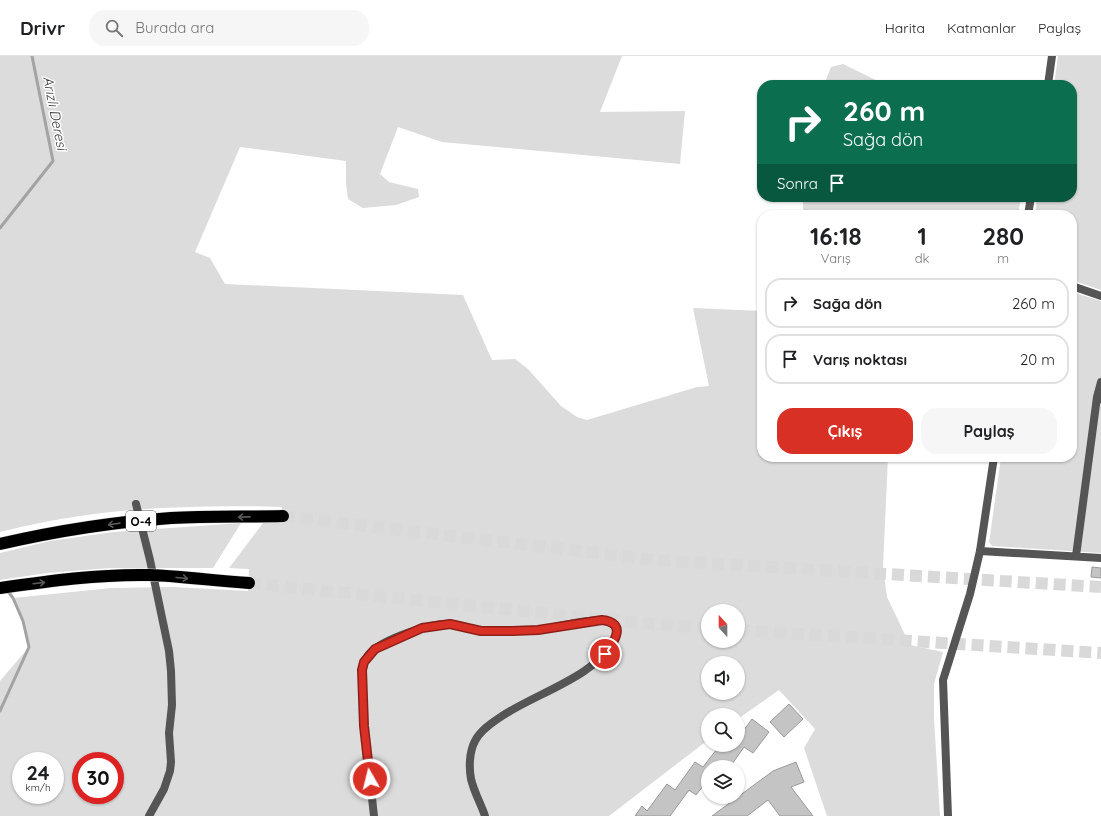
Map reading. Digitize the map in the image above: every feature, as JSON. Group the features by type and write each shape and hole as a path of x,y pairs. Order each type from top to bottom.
{"highway":[{"name":"O-4","path":"0,544 72,530 171,518 283,516"},
{"path":"0,588 78,578 149,575 249,583"}],"street":[{"path":"1049,80 1052,56"},
{"path":"1077,288 1101,296"},
{"path":"1076,556 1101,382"},
{"path":"948,816 943,680 970,594 980,551 993,462"},
{"path":"136,504 150,560 169,651 171,671 172,705 169,733 171,762 168,779 149,816"},
{"path":"980,551 1101,558"},
{"path":"374,816 364,726 362,670 364,662 375,649 409,632 434,625 450,624 481,631 512,631 538,630 584,622 609,621 615,625 618,630 616,638 598,661 564,683 506,713 490,724 474,742 470,762 471,778 473,788 485,816"},
{"path":"155,806 158,816"}],"shaded area":[{"path":"0,56 622,56 600,112 685,111 680,164 442,142 398,127 380,174 389,182 418,189 419,197 396,205 363,208 348,199 346,161 240,147 195,252 210,258 225,284 463,295 492,360 515,359 528,369 561,406 577,417 587,420 697,387 709,386 693,308 757,311 757,462 888,462 883,567 887,597 910,645 943,652 934,684 934,718 940,816 827,816 804,748 815,729 779,690 745,714 745,708 701,708 701,745 609,816 0,816 0,681 29,647 23,621 13,598 111,588 173,587 248,591 249,569 229,568 263,523 283,522 282,507 247,506 140,509 70,518 0,532"},
{"path":"1058,56 1101,56 1101,290 1077,282 1077,210 1036,210 1036,202 1077,202 1077,80 1055,80"},
{"path":"843,64 876,80 826,80 831,67"},
{"path":"803,202 1020,202 1019,210 803,210"},
{"path":"1077,294 1101,301 1101,553 992,546 989,542 1000,462 1077,462"},
{"path":"241,523 213,568 110,568 47,573 0,580 0,553 50,541 113,532"}],"building":[{"path":"1092,567 1101,568 1101,578 1091,577"},
{"path":"789,704 803,719 784,737 770,722"},
{"path":"752,719 769,732 753,753 745,748 745,728"},
{"path":"715,752 740,752 735,760 708,760"},
{"path":"695,762 701,766 701,789 696,795 689,790 670,816 635,816 642,806 647,811 667,784 675,790"},
{"path":"796,762 804,782 791,787 813,816 780,816 768,800 747,816 712,816 728,804 745,804 745,792 773,771"}],"waterway":[{"name":"Arızlı Deresi","path":"0,228 53,161 32,56"},
{"name":"Arızlı Deresi","path":"0,711 29,647 23,621 13,598 7,590"}],"tunnel":[{"path":"283,516 655,560 1101,587"},
{"path":"249,583 651,624 701,628"},
{"path":"745,630 1101,653"}],"route":[{"path":"370,779 364,726 362,670 368,655 375,649 409,632 434,625 450,624 481,631 494,632 538,630 602,620 609,621 615,625 618,630 616,638 605,654"}]}
